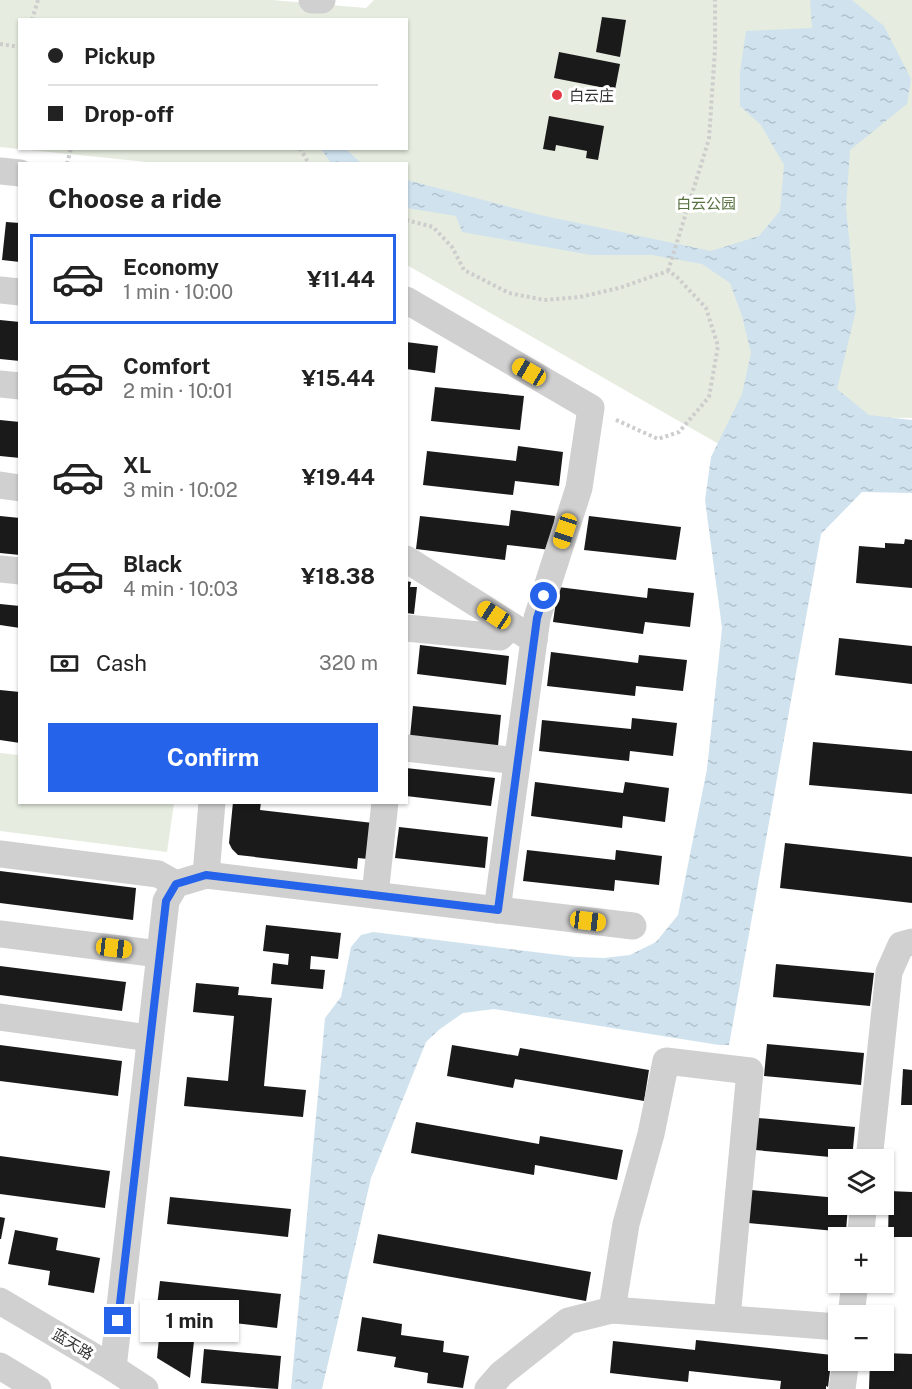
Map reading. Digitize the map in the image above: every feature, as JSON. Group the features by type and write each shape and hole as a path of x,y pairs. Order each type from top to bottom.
{"street":[{"path":"312,0 322,0"},
{"path":"0,171 18,173"},
{"path":"0,290 18,292"},
{"path":"408,301 591,408 579,488 537,618 522,633 500,637 408,628"},
{"path":"0,384 18,386"},
{"path":"0,485 18,488"},
{"path":"408,560 522,633"},
{"path":"0,569 18,571"},
{"path":"498,910 518,761 522,633"},
{"path":"408,748 518,761"},
{"path":"206,875 212,804"},
{"path":"375,895 385,804"},
{"path":"0,854 158,874 176,884"},
{"path":"112,1368 166,901 176,884 206,875 633,926"},
{"path":"0,934 159,954"},
{"path":"870,1149 889,972 901,945 912,942"},
{"path":"0,1017 149,1038"},
{"path":"612,1310 626,1224 651,1134 666,1061 750,1071 727,1318"},
{"name":"蓝天路","path":"0,1301 145,1389"},
{"path":"488,1389 501,1374 568,1321 612,1310 828,1326"},
{"path":"0,1366 38,1389"},
{"path":"842,1389 844,1371"}],"path":[{"path":"33,18 38,0"},
{"path":"668,271 710,139 716,0"},
{"path":"0,44 18,47"},
{"path":"408,221 433,227 452,247 464,270 509,293 544,300 580,297 619,288 668,271"},
{"path":"591,408 658,439 679,432 710,397 718,346 705,308 676,276 668,271"}],"green space":[{"name":"白云公园","path":"0,0 272,0 366,8 374,0 912,0 912,418 859,417 724,447 408,266 408,162 147,162 29,150 408,150 408,18 18,18 18,149 0,147"},
{"path":"0,753 18,755 18,804 174,804 167,852 0,831"}],"water":[{"path":"810,0 852,0 884,26 911,79 907,104 850,150 846,207 856,310 837,389 869,415 912,420 912,493 862,492 821,534 729,1045 494,1009 463,1013 440,1029 426,1042 371,1178 322,1389 291,1389 325,1018 341,997 351,947 361,935 373,932 575,957 604,958 630,955 656,942 678,915 707,769 722,628 705,500 711,457 742,394 751,353 742,316 730,283 702,264 652,255 591,255 462,232 456,216 408,208 408,180 540,215 711,251 759,236 780,211 784,165 761,125 740,106 740,72 746,31 812,28"},
{"path":"322,150 347,150 360,162 330,162"}],"building":[{"path":"602,17 626,20 620,57 596,52"},
{"path":"559,52 620,64 615,90 554,78"},
{"path":"549,116 604,126 598,160 586,158 587,151 556,145 555,151 543,149"},
{"path":"6,222 18,223 18,262 2,260"},
{"path":"0,320 18,322 18,361 0,359"},
{"path":"408,342 438,346 435,373 408,369"},
{"path":"435,387 524,396 520,430 431,421"},
{"path":"0,420 18,422 18,458 0,456"},
{"path":"518,446 563,452 559,486 515,481 513,495 423,485 427,451 516,461"},
{"path":"511,510 555,516 551,550 507,545 505,560 416,549 420,516 509,526"},
{"path":"0,516 18,518 18,555 0,553"},
{"path":"589,516 681,527 676,560 584,550"},
{"path":"905,539 912,540 912,588 856,583 859,546 885,548 885,543 904,544"},
{"path":"408,581 411,582 410,587 417,587 414,614 408,613"},
{"path":"558,587 647,598 648,588 694,593 690,627 645,622 643,634 553,622"},
{"path":"0,604 18,606 18,628 0,625"},
{"path":"839,638 912,646 912,684 835,675"},
{"path":"420,645 509,656 506,685 417,674"},
{"path":"551,652 638,663 639,655 687,660 683,691 636,686 635,696 547,686"},
{"path":"0,690 18,692 18,743 0,740"},
{"path":"413,706 501,715 498,746 410,737"},
{"path":"632,718 677,723 673,756 630,751 629,761 539,751 542,720 631,729"},
{"path":"813,742 912,751 912,794 809,785"},
{"path":"408,768 495,778 491,806 408,796"},
{"path":"535,782 623,793 625,782 669,788 665,822 623,816 622,828 531,816"},
{"path":"233,804 261,804 260,810 373,823 368,859 358,858 357,869 238,855 229,843"},
{"path":"399,827 488,837 485,868 395,858"},
{"path":"785,843 912,857 912,903 780,888"},
{"path":"527,850 615,860 616,850 662,856 659,885 615,880 614,891 523,881"},
{"path":"0,871 136,888 133,920 0,903"},
{"path":"266,925 341,933 338,959 311,956 310,969 325,970 323,989 271,984 273,963 288,965 289,954 263,951"},
{"path":"776,964 874,973 870,1006 773,997"},
{"path":"0,966 126,982 122,1011 0,995"},
{"path":"196,983 239,987 238,995 272,998 264,1086 306,1090 303,1117 184,1106 187,1077 228,1081 234,1016 193,1012"},
{"path":"767,1044 864,1053 861,1085 764,1076"},
{"path":"0,1045 122,1061 118,1096 0,1081"},
{"path":"452,1045 518,1056 520,1048 649,1070 644,1101 515,1079 513,1088 447,1076"},
{"path":"903,1069 912,1070 912,1105 901,1105"},
{"path":"758,1118 855,1127 853,1149 828,1149 828,1157 755,1150"},
{"path":"416,1122 539,1144 540,1136 623,1150 617,1180 535,1165 534,1175 411,1153"},
{"path":"0,1156 110,1171 105,1208 0,1194"},
{"path":"751,1190 828,1197 828,1215 847,1215 846,1227 828,1227 828,1230 748,1223"},
{"path":"894,1191 912,1192 912,1237 894,1237 894,1227 888,1227 888,1215 894,1215"},
{"path":"170,1197 291,1209 288,1237 167,1224"},
{"path":"0,1217 5,1218 1,1239 0,1239"},
{"path":"15,1230 58,1238 56,1250 100,1258 94,1293 48,1285 50,1271 8,1264"},
{"path":"378,1234 591,1272 586,1301 373,1263"},
{"path":"160,1281 281,1294 277,1328 156,1314"},
{"path":"362,1317 402,1324 401,1335 444,1341 443,1352 469,1356 463,1388 427,1383 428,1373 394,1367 396,1357 357,1351"},
{"path":"159,1338 194,1341 190,1378 157,1358"},
{"path":"696,1340 828,1355 828,1371 830,1371 828,1387 826,1386 826,1389 780,1389 781,1381 689,1371 688,1382 610,1373 613,1341 695,1350"},
{"path":"204,1349 281,1356 278,1389 201,1383"},
{"path":"894,1353 912,1354 912,1389 869,1389 870,1371 894,1371"}],"place":[{"name":"白云庄","path":"557,95"}],"route":[{"path":"118,1321 166,901 176,884 206,875 498,910 537,618 544,596"}]}
